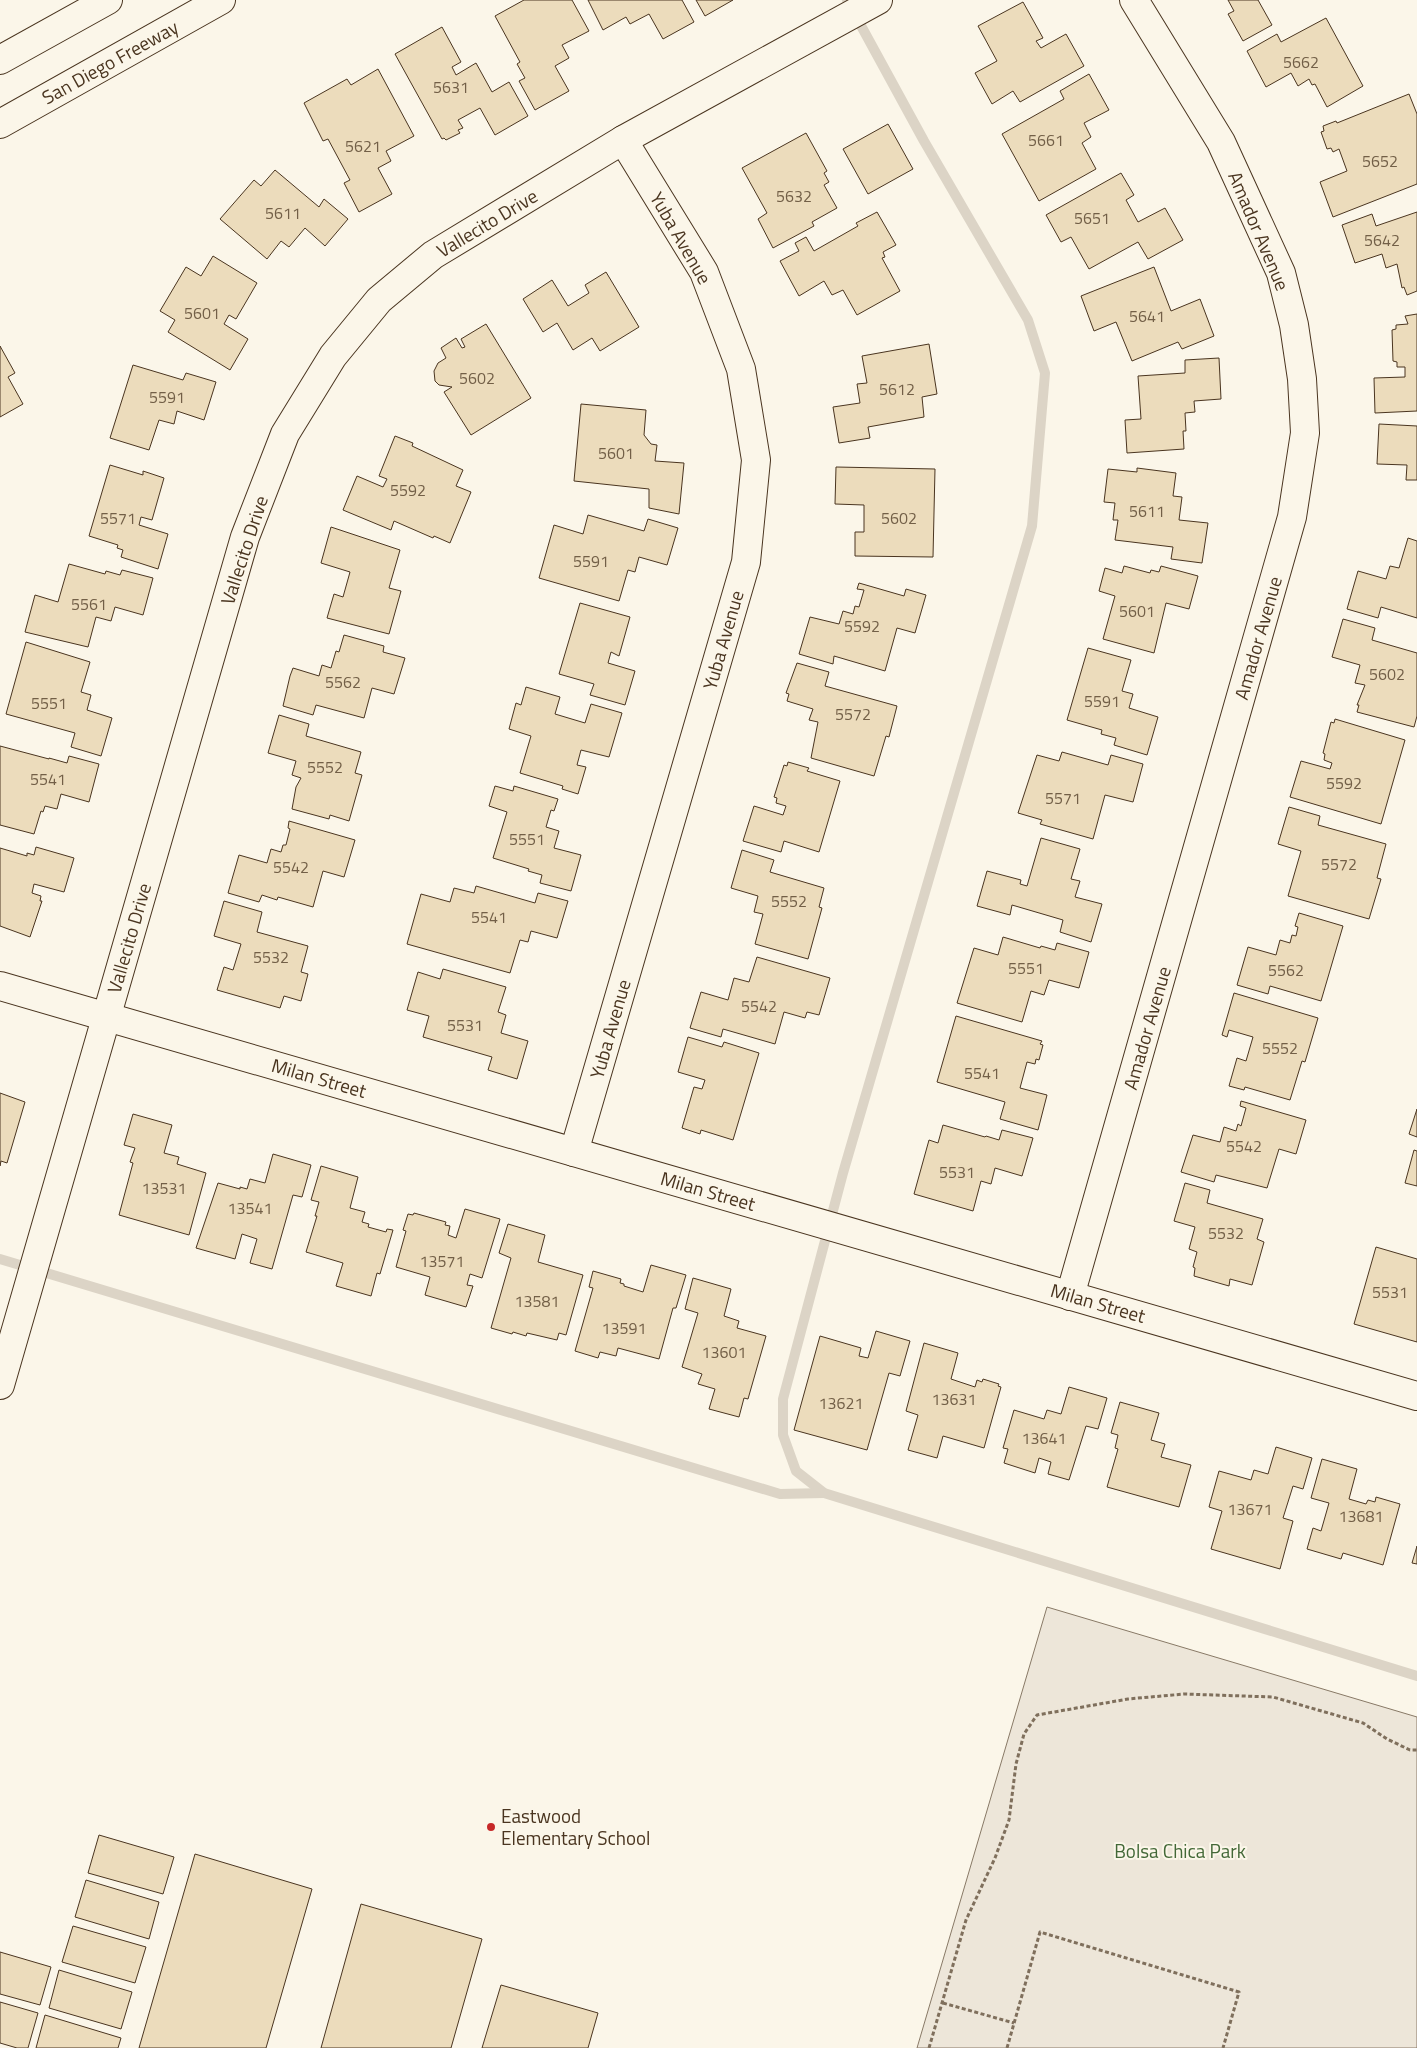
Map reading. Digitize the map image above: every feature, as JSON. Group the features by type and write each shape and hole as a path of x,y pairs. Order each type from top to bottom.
{"main road":[{"path":"0,60 108,0"},
{"name":"San Diego Freeway","path":"0,124 221,0"},
{"name":"Vallecito Drive","path":"0,1385 245,537 285,434 333,356 380,300 433,255 623,140 878,0"},
{"name":"Amador Avenue","path":"1070,1296 1292,517 1304,433 1302,379 1294,325 1281,273 1221,142 1134,0"},
{"name":"Yuba Avenue","path":"574,1152 746,562 756,460 741,369 704,272 623,140"},
{"name":"Milan Street","path":"0,986 1417,1396"}],"path":[{"path":"929,2048 966,1920 995,1858 1009,1820 1016,1764 1024,1734 1037,1716 1128,1699 1184,1694 1273,1697 1362,1723 1387,1739 1410,1750 1417,1750"},
{"path":"1007,2048 1040,1932 1239,1992 1223,2048"},
{"path":"943,2003 1014,2023"}],"green space":[{"name":"Bolsa Chica Park","path":"1047,1607 1417,1717 1417,2048 917,2048"}],"building":[{"path":"524,0 572,0 589,31 562,45 569,58 555,66 569,91 535,110 519,81 525,78 517,64 520,62 495,16"},
{"path":"588,0 682,0 694,22 663,39 649,14 630,24 626,17 603,30"},
{"path":"696,0 733,0 705,16"},
{"path":"1228,0 1258,0 1272,25 1243,41 1228,14 1234,11"},
{"path":"1023,2 1043,38 1036,41 1041,48 1066,34 1084,66 1020,102 1013,91 992,104 975,73 997,61 978,26"},
{"path":"1326,18 1363,86 1327,107 1315,84 1312,85 1309,79 1298,86 1291,73 1266,87 1247,51 1277,34 1281,42"},
{"path":"442,27 461,62 452,67 456,75 476,63 492,92 509,82 528,116 495,135 480,108 458,120 463,128 458,130 460,133 446,140 442,139 395,54"},
{"path":"378,69 414,136 386,151 391,161 378,168 392,194 359,212 344,183 350,180 328,139 323,141 304,103 347,79 351,85"},
{"path":"1089,74 1109,110 1084,123 1091,137 1082,143 1096,169 1039,201 1002,134 1064,99 1060,91"},
{"path":"1409,94 1417,114 1417,184 1333,217 1320,182 1347,171 1339,149 1333,152 1331,148 1327,149 1321,132 1324,131 1323,126 1336,121 1337,123"},
{"path":"888,124 913,169 868,194 843,149"},
{"path":"806,133 827,171 824,173 829,182 824,185 837,208 812,222 814,226 773,248 758,219 767,213 742,168"},
{"path":"275,170 319,207 324,199 348,219 325,246 305,228 289,247 281,241 267,259 220,219 254,180 261,186"},
{"path":"1121,173 1134,195 1126,200 1138,222 1165,208 1183,240 1148,259 1138,242 1089,269 1071,237 1061,242 1046,215"},
{"path":"877,212 896,245 883,252 885,257 882,258 900,291 857,315 843,290 832,295 824,281 799,296 780,261 799,251 795,243 806,237 814,251 858,226 856,223"},
{"path":"1417,212 1417,291 1407,295 1404,287 1402,288 1397,264 1386,268 1382,254 1355,263 1342,225 1372,214 1376,226"},
{"path":"213,256 257,283 236,319 229,315 224,324 248,339 230,370 168,332 175,320 160,311 186,267 201,276"},
{"path":"1154,267 1171,311 1200,299 1214,336 1182,349 1178,342 1132,361 1116,322 1094,331 1081,296"},
{"path":"606,272 639,327 600,351 592,338 573,350 557,323 543,332 523,299 552,280 568,306 589,293 585,285"},
{"path":"1417,314 1417,411 1375,413 1374,378 1405,377 1405,367 1397,367 1397,362 1393,361 1392,330 1396,329 1396,325 1408,324 1405,316"},
{"path":"486,324 531,398 471,435 444,392 452,387 439,385 435,381 434,371 438,363 446,358 441,348 456,338 462,348 465,347 461,339"},
{"path":"929,344 937,394 922,397 924,417 868,427 870,438 839,443 833,407 860,403 857,384 867,383 862,356"},
{"path":"0,346 15,373 8,377 23,404 0,417"},
{"path":"1219,358 1221,399 1194,401 1195,412 1185,413 1184,449 1127,453 1125,420 1141,419 1138,376 1185,373 1185,360"},
{"path":"133,365 183,380 186,373 216,382 204,420 177,411 174,424 159,420 149,450 110,438"},
{"path":"581,404 646,410 644,435 651,444 657,445 655,461 684,463 679,514 649,508 649,489 574,481"},
{"path":"1379,424 1417,426 1417,480 1406,480 1407,465 1377,464"},
{"path":"395,436 413,443 412,446 463,470 456,486 471,492 450,543 434,536 433,538 394,521 391,530 343,510 357,476 383,487 387,479 379,476"},
{"path":"110,465 143,475 143,471 164,478 152,520 141,517 139,525 168,534 158,569 121,557 123,550 117,548 118,545 89,536"},
{"path":"836,467 935,469 933,557 855,556 855,532 864,532 864,505 835,504"},
{"path":"1137,468 1176,473 1173,496 1182,497 1179,520 1208,523 1202,563 1171,559 1173,547 1115,540 1118,520 1113,520 1115,503 1104,502 1108,469 1137,472"},
{"path":"588,515 644,531 648,519 678,528 667,565 639,557 635,572 628,570 619,601 539,578 554,525 583,534"},
{"path":"331,527 400,550 389,588 401,591 389,634 327,618 334,594 343,597 350,572 321,563"},
{"path":"1408,538 1417,541 1417,618 1381,607 1378,618 1347,609 1358,571 1386,579 1390,566 1399,568"},
{"path":"69,564 105,574 106,571 120,575 122,570 153,578 143,615 115,607 111,621 96,617 88,647 25,632 35,595 58,602"},
{"path":"1124,566 1150,573 1151,570 1159,572 1161,566 1198,576 1189,609 1166,603 1154,653 1103,639 1115,596 1099,591 1105,568 1122,573"},
{"path":"859,583 904,596 906,589 926,595 915,633 897,628 885,671 834,656 833,664 799,654 810,617 839,624 843,611 853,614 855,606 859,607 864,590 857,589"},
{"path":"580,603 630,617 619,656 611,652 608,663 635,671 625,705 590,695 594,684 559,674"},
{"path":"1343,619 1375,628 1372,640 1417,653 1417,716 1414,727 1357,712 1359,705 1357,705 1365,685 1355,683 1360,665 1332,657"},
{"path":"344,635 384,646 383,652 405,658 394,694 372,688 364,718 316,705 313,715 283,706 293,668 319,676 322,665 331,668 336,651 339,652"},
{"path":"26,642 90,662 81,692 91,695 87,710 112,718 101,756 71,747 75,733 6,714"},
{"path":"1088,648 1131,660 1122,691 1133,694 1129,708 1158,717 1147,755 1114,745 1116,738 1101,734 1102,730 1067,720"},
{"path":"797,663 829,672 825,686 897,706 889,737 886,736 874,776 811,758 818,722 809,720 813,709 787,701 789,694 786,693"},
{"path":"526,687 560,697 555,714 585,723 591,704 622,713 609,757 581,750 577,765 586,767 578,794 562,789 563,786 520,773 531,736 509,729 516,703 521,705"},
{"path":"279,715 309,724 306,736 361,752 355,773 362,775 349,821 330,815 329,819 292,809 296,787 301,778 292,775 296,761 268,753"},
{"path":"1335,719 1405,740 1381,824 1290,797 1301,761 1330,769 1332,763 1324,760 1325,754 1323,753 1331,722 1334,723"},
{"path":"0,746 67,763 69,756 99,764 89,802 61,794 57,809 45,806 43,812 41,811 34,834 0,825"},
{"path":"1062,752 1108,765 1111,755 1143,764 1133,802 1105,795 1093,839 1040,824 1042,820 1018,813 1037,755 1059,761"},
{"path":"788,762 809,768 807,771 840,781 819,852 784,841 781,852 743,841 754,806 783,815 786,806 776,803 777,798 774,797 784,765 787,766"},
{"path":"495,786 513,791 514,786 558,799 554,811 551,810 546,827 559,831 554,848 581,855 571,891 540,883 542,875 493,858 507,812 489,806"},
{"path":"1289,807 1320,816 1318,825 1386,844 1377,878 1381,879 1369,919 1288,896 1301,851 1278,844"},
{"path":"289,821 355,840 344,877 323,871 313,907 278,897 277,900 262,895 259,902 228,893 239,855 267,863 271,849 281,852 283,845 286,845 290,829 288,828"},
{"path":"1041,838 1080,849 1071,879 1080,881 1075,897 1102,904 1091,942 1060,932 1063,920 1012,905 1010,915 977,906 987,871 1021,880 1020,884 1027,886"},
{"path":"36,847 74,858 64,892 34,884 32,893 41,896 40,901 42,901 30,937 0,926 0,848 27,856 27,853 34,855"},
{"path":"742,850 774,860 770,872 824,888 819,907 822,908 808,959 755,944 763,914 754,912 758,896 731,888"},
{"path":"476,886 535,903 538,893 568,901 557,938 531,931 528,942 520,940 510,973 407,944 421,894 450,902 454,888 474,893"},
{"path":"224,901 262,912 257,932 308,946 301,972 308,974 301,1001 284,996 280,1008 217,990 224,967 233,970 241,944 214,936"},
{"path":"1299,913 1343,926 1321,1001 1270,986 1268,994 1237,985 1248,947 1276,955 1280,940 1290,943 1292,935 1296,936 1298,927 1295,926"},
{"path":"1003,937 1040,948 1041,946 1055,950 1057,943 1089,952 1079,988 1049,980 1044,995 1031,991 1022,1022 957,1003 974,948 998,955"},
{"path":"757,957 830,978 819,1015 807,1012 805,1018 784,1012 775,1044 723,1029 721,1037 690,1028 701,992 728,1000 734,978 749,982"},
{"path":"443,969 506,987 498,1012 506,1015 501,1033 528,1041 517,1079 488,1070 492,1057 423,1037 429,1016 407,1010 418,972 440,979"},
{"path":"1234,993 1318,1018 1305,1062 1302,1061 1290,1100 1245,1087 1244,1090 1229,1086 1237,1058 1246,1061 1253,1037 1229,1030 1227,1037 1222,1035"},
{"path":"956,1016 1042,1041 1040,1044 1043,1045 1039,1060 1036,1059 1035,1064 1027,1062 1020,1088 1047,1095 1038,1130 1000,1119 1005,1102 937,1082"},
{"path":"688,1037 722,1047 724,1042 759,1053 733,1140 701,1130 700,1134 682,1128 694,1087 702,1089 705,1080 678,1072"},
{"path":"0,1093 25,1102 7,1163 1,1161 0,1166"},
{"path":"1241,1101 1306,1120 1296,1154 1279,1149 1267,1188 1216,1175 1214,1182 1181,1172 1193,1135 1220,1142 1224,1127 1236,1131 1238,1124 1241,1126 1246,1108 1240,1106"},
{"path":"1417,1109 1417,1137 1409,1134"},
{"path":"133,1114 172,1125 164,1153 179,1157 177,1164 206,1173 189,1235 119,1215 133,1163 130,1162 135,1148 124,1145"},
{"path":"943,1125 999,1140 1002,1130 1033,1138 1022,1176 995,1168 991,1184 981,1181 973,1211 914,1194 929,1140 938,1143"},
{"path":"1414,1150 1417,1151 1417,1186 1405,1183"},
{"path":"273,1154 311,1165 302,1197 293,1195 272,1269 250,1263 257,1239 242,1234 235,1259 196,1248 218,1183 247,1189 250,1179 265,1183"},
{"path":"321,1166 358,1177 350,1208 365,1212 362,1222 369,1224 368,1227 386,1232 387,1229 393,1230 380,1274 377,1273 371,1296 336,1286 343,1263 306,1252 317,1216 315,1216 319,1202 311,1200"},
{"path":"1185,1183 1210,1190 1207,1203 1263,1219 1257,1239 1264,1242 1252,1285 1230,1279 1229,1286 1194,1276 1195,1268 1193,1267 1197,1252 1189,1249 1195,1227 1174,1221"},
{"path":"465,1209 500,1219 482,1278 470,1274 467,1285 473,1286 466,1307 425,1295 430,1277 396,1267 406,1231 403,1230 408,1214 413,1215 414,1213 446,1222 445,1225 450,1226 448,1235 456,1238"},
{"path":"508,1224 545,1235 538,1262 583,1275 566,1335 559,1333 557,1340 527,1333 526,1336 513,1332 512,1334 491,1328 511,1258 499,1253"},
{"path":"1376,1247 1417,1259 1417,1342 1354,1324"},
{"path":"651,1265 686,1275 676,1308 673,1308 659,1359 618,1348 616,1356 600,1352 598,1358 575,1351 593,1288 589,1287 593,1271 621,1279 620,1283 624,1284 624,1286 643,1292"},
{"path":"693,1278 731,1289 724,1316 739,1321 737,1328 766,1336 748,1399 744,1398 739,1417 709,1409 715,1389 698,1384 702,1374 682,1367 698,1313 685,1309"},
{"path":"876,1331 910,1341 900,1376 889,1373 867,1450 794,1430 820,1336 861,1348 859,1356 868,1358"},
{"path":"924,1343 958,1353 951,1379 975,1387 977,1380 982,1382 983,1379 999,1384 998,1386 1001,1387 984,1448 943,1436 937,1458 908,1450 918,1415 906,1411"},
{"path":"1069,1387 1107,1398 1098,1429 1086,1426 1069,1480 1048,1474 1051,1462 1039,1458 1035,1473 1004,1463 1008,1449 1003,1448 1014,1410 1044,1419 1047,1410 1061,1414"},
{"path":"1120,1402 1159,1413 1151,1440 1165,1444 1161,1457 1191,1465 1179,1507 1107,1487 1118,1449 1115,1448 1118,1435 1111,1433"},
{"path":"1276,1447 1312,1458 1303,1489 1293,1486 1283,1518 1293,1521 1280,1569 1211,1549 1222,1511 1209,1507 1219,1471 1251,1480 1254,1470 1268,1474"},
{"path":"1322,1459 1357,1469 1349,1499 1366,1504 1368,1500 1375,1502 1376,1497 1400,1504 1383,1565 1343,1553 1341,1559 1307,1549 1313,1528 1321,1531 1329,1503 1311,1498"},
{"path":"1417,1546 1417,1564 1412,1563"},
{"path":"99,1835 174,1857 163,1894 88,1873"},
{"path":"195,1854 312,1889 266,2048 139,2048"},
{"path":"86,1880 159,1902 149,1939 75,1917"},
{"path":"361,1904 482,1939 451,2048 321,2048"},
{"path":"73,1926 146,1947 135,1983 62,1962"},
{"path":"0,1952 51,1967 40,2005 0,1994"},
{"path":"59,1970 132,1992 121,2029 49,2008"},
{"path":"501,1985 598,2013 588,2048 482,2048"},
{"path":"0,2002 38,2013 28,2048 17,2048 0,2043"},
{"path":"45,2015 121,2038 118,2048 36,2048"}],"waterway":[{"path":"847,0 924,141 1028,320 1045,373 1032,526 843,1173 783,1399 783,1435 796,1471 824,1493 1417,1676"},
{"path":"0,1259 780,1494 824,1493"}],"place":[{"name":"Eastwood Elementary School","path":"491,1827"}]}
